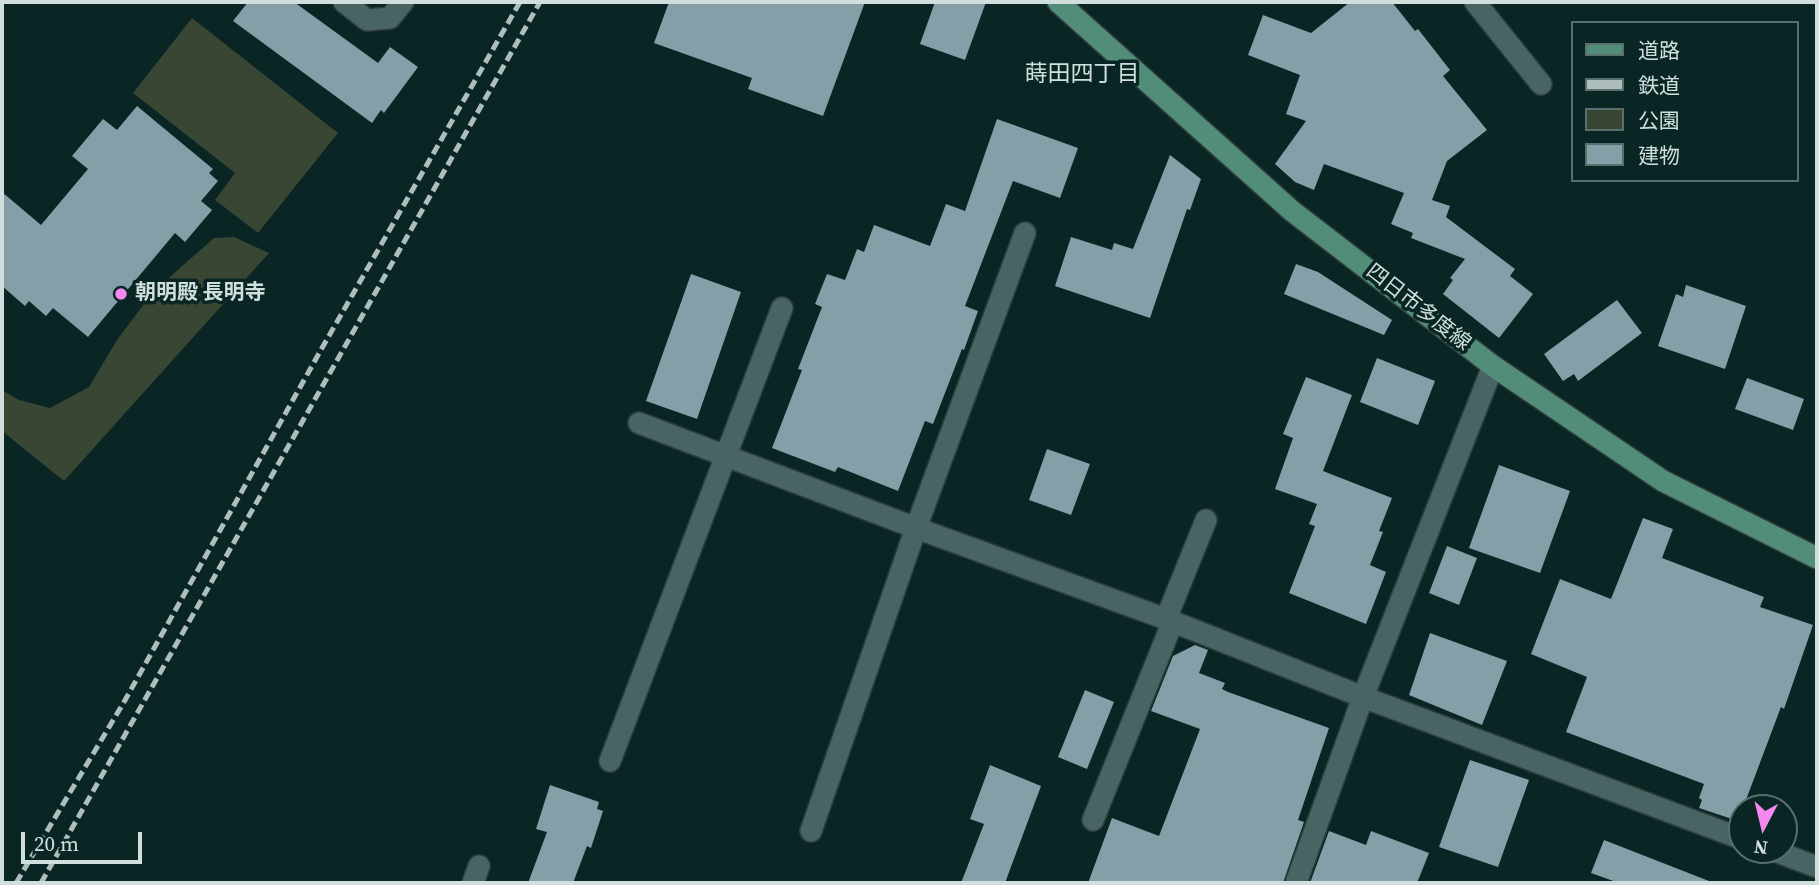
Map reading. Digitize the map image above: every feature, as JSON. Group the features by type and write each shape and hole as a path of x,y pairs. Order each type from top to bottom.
{"main road":[{"name":"四日市多度線","path":"1058,2 1292,211 1493,366 1663,481 1817,558"}],"street":[{"path":"344,2 367,20 390,18 403,2"},
{"path":"1475,2 1541,84"},
{"path":"811,831 916,528 1025,233"},
{"path":"610,761 782,308"},
{"path":"1296,883 1363,697 1493,366"},
{"path":"639,423 1170,620 1363,697 1728,834"},
{"path":"1093,820 1206,520"},
{"path":"1798,860 1817,867"}],"green space":[{"path":"192,18 338,133 258,233 215,200 235,173 133,93"},
{"path":"234,237 269,253 64,481 2,431 2,390 19,400 50,408 89,387 117,340 147,300 214,238"}],"building":[{"path":"248,2 294,2 378,63 390,47 418,67 384,113 381,110 372,123 233,21"},
{"path":"669,2 865,2 823,116 748,89 752,78 654,43"},
{"path":"935,2 986,2 965,60 920,44"},
{"path":"1350,2 1392,2 1415,31 1418,29 1450,70 1443,76 1487,130 1447,161 1432,200 1450,206 1446,217 1515,269 1510,276 1533,294 1499,338 1443,294 1453,280 1450,278 1465,259 1411,238 1413,233 1391,224 1404,193 1324,164 1314,190 1295,182 1275,164 1306,121 1286,114 1300,75 1248,55 1263,15 1311,33"},
{"path":"137,106 213,169 209,173 218,181 201,201 212,210 185,242 175,233 88,337 53,308 46,316 29,301 25,306 2,286 2,192 41,225 88,169 72,156 103,119 117,130"},
{"path":"997,119 1078,148 1060,198 1013,181 965,306 978,311 964,350 962,349 933,424 925,421 898,491 838,467 835,472 772,448 802,370 798,369 822,307 815,304 827,274 845,280 857,249 864,252 874,225 930,246 946,204 965,211"},
{"path":"1170,155 1201,179 1190,210 1187,209 1150,318 1055,286 1071,237 1112,250 1114,243 1133,249"},
{"path":"1296,264 1318,272 1392,320 1384,335 1284,294"},
{"path":"691,274 741,292 697,419 646,401"},
{"path":"1686,285 1746,306 1725,369 1658,346 1676,294 1683,297"},
{"path":"1617,300 1642,333 1578,381 1574,374 1563,381 1544,354"},
{"path":"1377,358 1435,381 1418,425 1360,402"},
{"path":"1306,377 1352,395 1323,471 1392,498 1370,565 1386,572 1366,624 1289,593 1315,526 1309,524 1317,504 1275,489 1293,438 1283,434"},
{"path":"1747,378 1804,399 1793,430 1735,409"},
{"path":"1047,449 1090,464 1071,515 1029,500"},
{"path":"1499,465 1570,491 1540,573 1469,548"},
{"path":"1643,518 1673,529 1662,558 1764,597 1760,607 1813,625 1784,709 1781,707 1748,794 1728,794 1728,818 1699,808 1704,784 1566,732 1587,677 1531,654 1560,579 1611,599"},
{"path":"1447,546 1477,558 1459,605 1429,593"},
{"path":"1430,633 1507,661 1482,725 1409,695"},
{"path":"1195,645 1208,650 1199,673 1225,683 1222,689 1329,728 1298,820 1304,822 1283,883 1088,883 1112,818 1159,836 1200,729 1151,711 1173,656"},
{"path":"1085,690 1114,702 1087,769 1058,757"},
{"path":"1470,760 1529,780 1498,867 1439,847"},
{"path":"990,765 1041,786 1005,883 961,883 984,824 970,819"},
{"path":"550,785 599,802 597,809 603,811 591,848 587,846 573,883 528,883 547,832 536,829"},
{"path":"1329,831 1366,845 1371,831 1429,853 1417,883 1310,883"},
{"path":"1604,840 1709,883 1619,883 1591,873"}],"railway":[{"path":"16,883 124,702 520,2"},
{"path":"41,883 540,2"}],"place":[{"name":"朝明殿 長明寺","path":"121,294"}],"district":[{"name":"蒔田四丁目","path":"1082,75"}]}
